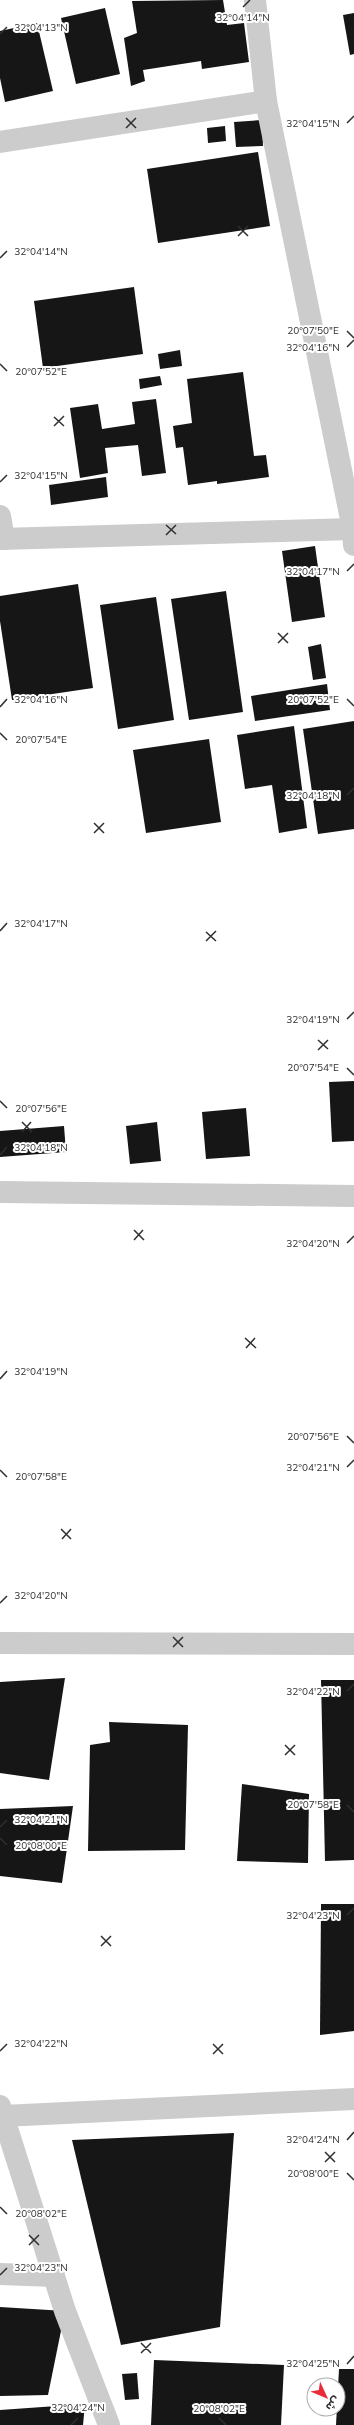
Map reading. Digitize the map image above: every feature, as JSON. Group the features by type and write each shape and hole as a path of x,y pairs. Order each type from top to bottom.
{"street":[{"path":"0,516 2,539 354,534 266,101 255,0"},
{"path":"0,142 266,101"},
{"path":"0,1192 354,1196"},
{"path":"0,1642 354,1644"},
{"path":"109,2425 65,2311 2,2111 354,2099"},
{"path":"0,2274 54,2276"}],"building":[{"path":"223,0 227,25 244,23 249,62 202,69 201,61 143,70 145,81 131,86 124,38 137,33 132,1"},
{"path":"105,8 120,74 76,84 61,18"},
{"path":"354,13 354,54 350,55 343,15"},
{"path":"37,23 53,91 5,102 0,78 0,31"},
{"path":"262,120 263,146 236,147 234,122"},
{"path":"225,126 226,141 208,143 207,128"},
{"path":"258,152 270,226 158,243 147,169"},
{"path":"134,287 143,354 43,368 34,301"},
{"path":"180,350 182,366 160,369 158,354"},
{"path":"243,372 254,456 266,455 269,477 217,484 217,481 188,485 183,447 176,448 173,426 192,423 187,379"},
{"path":"160,376 162,385 140,389 139,379"},
{"path":"156,399 166,473 142,476 138,445 105,448 108,473 80,478 70,408 98,404 102,429 135,424 132,402"},
{"path":"106,477 108,497 51,505 49,485"},
{"path":"315,546 325,617 292,622 282,551"},
{"path":"78,584 93,688 12,700 0,621 0,596"},
{"path":"226,591 243,712 189,720 171,599"},
{"path":"156,597 174,720 118,729 100,605"},
{"path":"321,644 326,678 313,680 308,647"},
{"path":"327,684 330,710 255,721 251,696"},
{"path":"354,721 354,829 318,834 303,729"},
{"path":"294,726 307,828 279,833 272,785 245,789 237,735"},
{"path":"209,739 221,822 146,833 133,750"},
{"path":"354,1081 354,1141 332,1142 329,1082"},
{"path":"246,1108 250,1156 206,1159 202,1112"},
{"path":"157,1122 161,1161 130,1164 126,1126"},
{"path":"64,1126 66,1152 0,1157 0,1131"},
{"path":"65,1678 49,1780 0,1773 0,1682"},
{"path":"321,1680 354,1680 354,1860 325,1861"},
{"path":"109,1722 188,1725 185,1850 88,1851 90,1745 110,1742"},
{"path":"242,1784 309,1794 308,1863 237,1861"},
{"path":"73,1806 62,1883 0,1876 0,1809"},
{"path":"321,1904 354,1904 354,2031 320,2035"},
{"path":"234,2133 220,2327 121,2345 72,2140"},
{"path":"0,2307 65,2311 48,2395 0,2396"},
{"path":"154,2360 284,2365 281,2425 151,2425"},
{"path":"339,2369 354,2369 354,2425 336,2425 336,2417 346,2417 346,2377 339,2377"},
{"path":"137,2373 139,2399 125,2400 122,2374"},
{"path":"85,2404 83,2425 0,2425 0,2410"}]}
